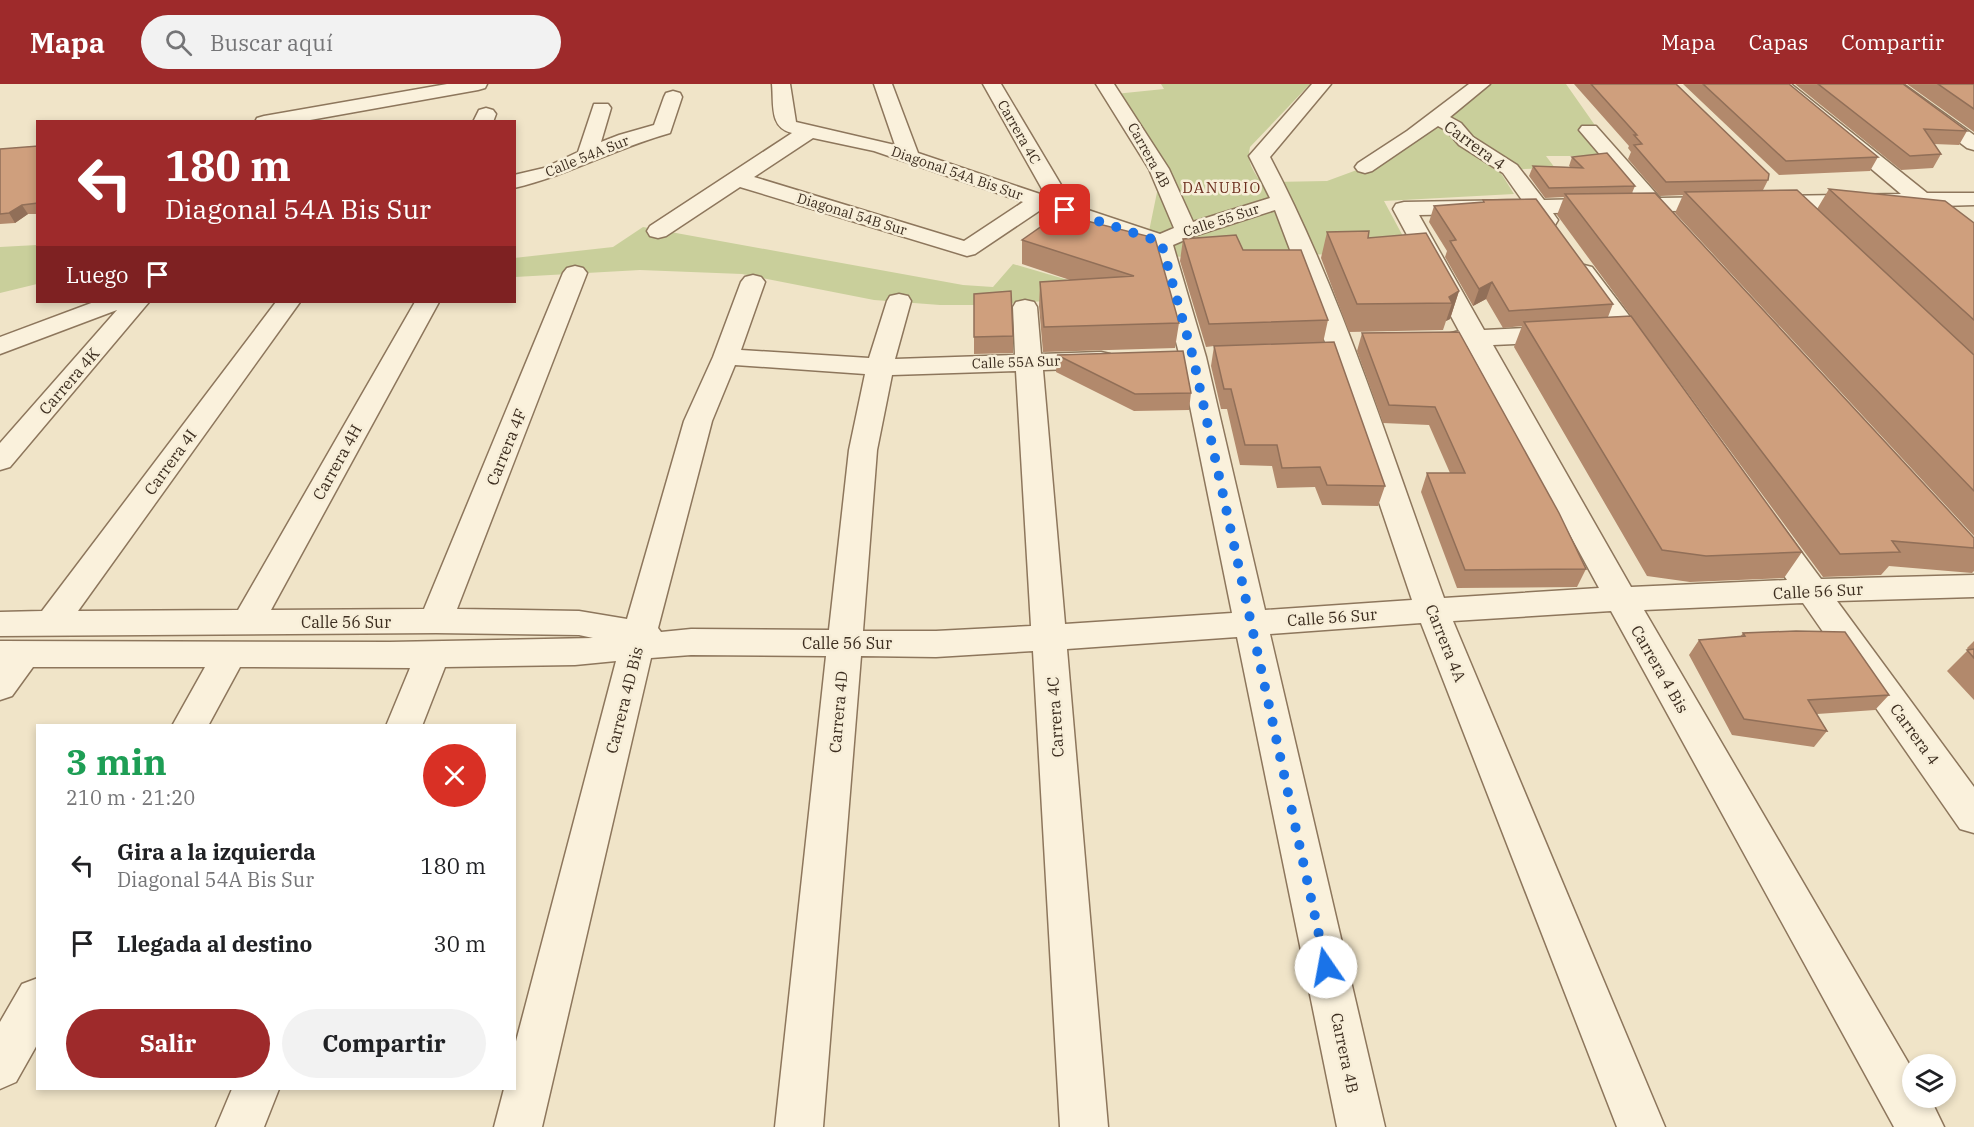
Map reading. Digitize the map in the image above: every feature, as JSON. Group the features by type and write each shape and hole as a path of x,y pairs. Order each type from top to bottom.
{"street":[{"path":"275,120 478,84"},
{"name":"Diagonal 54A Bis Sur","path":"781,84 786,124 790,127 879,146 1065,210 1173,236"},
{"path":"883,84 909,155"},
{"name":"Carrera 4C","path":"992,84 1065,210"},
{"name":"Carrera 4B","path":"1105,84 1159,169 1173,236 1193,357 1361,1127"},
{"name":"Carrera 4A","path":"1322,84 1259,156 1282,201 1340,347 1432,610 1641,1127"},
{"path":"1365,167 1481,84"},
{"path":"1780,84 1974,243"},
{"path":"1891,84 1967,133"},
{"name":"Calle 54A Sur","path":"516,181 551,172 626,139 663,129 673,97"},
{"path":"587,158 601,108"},
{"name":"Carrera 4","path":"1436,118 1454,127 1466,141 1510,169 1568,250 1608,331 1662,379"},
{"path":"1589,130 1677,231"},
{"path":"658,231 808,132"},
{"name":"Diagonal 54B Sur","path":"737,179 967,249 1039,201"},
{"path":"1767,179 1817,226"},
{"path":"1536,207 1974,199"},
{"name":"Calle 55 Sur","path":"1173,236 1282,201"},
{"name":"Carrera 4 Bis","path":"1536,207 1404,209 1474,339 1920,1127"},
{"name":"Carrera 4F","path":"405,724 435,638 575,273"},
{"name":"Carrera 4D Bis","path":"518,1127 638,640 698,421 726,357 753,282"},
{"name":"Carrera 4D","path":"799,1127 863,450 880,367 898,301"},
{"path":"0,346 112,303"},
{"name":"Carrera 4K","path":"0,461 136,303"},
{"name":"Carrera 4I","path":"52,624 287,303"},
{"name":"Carrera 4H","path":"247,622 426,303"},
{"name":"Carrera 4C","path":"1025,307 1031,362 1084,1127"},
{"path":"1429,340 1608,331"},
{"name":"Calle 55A Sur","path":"726,357 880,367 1124,359"},
{"name":"Carrera 4","path":"1751,504 1974,818"},
{"name":"Calle 56 Sur","path":"0,624 247,622 575,652 638,640 936,644 1621,599 1974,586"},
{"name":"Calle 56 Sur","path":"12,654 230,654 435,638"},
{"path":"0,686 12,654"},
{"path":"191,724 230,654"},
{"path":"0,1066 36,1003"},
{"path":"240,1127 256,1090"}],"green space":[{"path":"1161,84 1310,84 1250,147 1250,163 1258,178 1272,182 1327,181 1365,167 1481,84 1566,84 1599,131 1581,131 1600,156 1546,156 1555,168 1499,170 1514,194 1384,201 1412,253 1159,257 1046,301 988,305 940,305 874,300 742,274 640,270 516,277 516,258 613,247 643,227 963,285 993,287 1013,264 1068,280 1147,241 1162,168 1115,94 1164,89"},
{"path":"36,245 36,284 0,293 0,247"}],"building":[{"path":"1591,84 1676,84 1769,174 1768,180 1666,182 1634,145 1642,144 1634,135 1637,135"},
{"path":"1703,84 1789,84 1878,157 1786,161"},
{"path":"1818,84 1903,84 1967,131 1924,129 1941,154 1910,156"},
{"path":"1938,84 1974,84 1974,109"},
{"path":"36,146 36,203 22,205 9,213 0,214 0,149"},
{"path":"1607,153 1635,186 1549,188 1533,166 1583,168 1572,157"},
{"path":"1829,189 1945,201 1974,223 1974,320"},
{"path":"1797,190 1974,355 1974,491 1685,192"},
{"path":"1655,193 1974,538 1974,548 1892,541 1900,552 1840,554 1565,194"},
{"path":"1536,199 1613,304 1509,311 1492,282 1479,289 1450,241 1456,240 1434,206 1484,202 1483,200"},
{"path":"1059,214 1155,238 1179,323 1044,327 1040,282 1134,276 1022,240"},
{"path":"1369,231 1368,238 1426,233 1459,291 1449,297 1452,303 1357,304 1327,232"},
{"path":"1236,235 1243,250 1301,250 1328,320 1209,324 1183,239"},
{"path":"1011,291 1013,336 974,337 974,294"},
{"path":"1631,316 1802,552 1706,556 1662,550 1524,322"},
{"path":"1459,332 1559,513 1586,569 1465,570 1427,473 1465,473 1435,407 1389,405 1362,333"},
{"path":"1334,342 1385,486 1327,485 1320,467 1282,468 1277,445 1245,445 1231,389 1224,389 1214,346"},
{"path":"1183,351 1191,393 1135,394 1057,355"},
{"path":"1845,632 1889,695 1808,700 1827,731 1744,719 1699,640 1745,636 1743,633"},
{"path":"1974,649 1974,658 1967,650"}],"district":[{"name":"DANUBIO","path":"1222,187"}],"route":[{"path":"1065,210 1161,242 1193,357 1326,967"}]}
